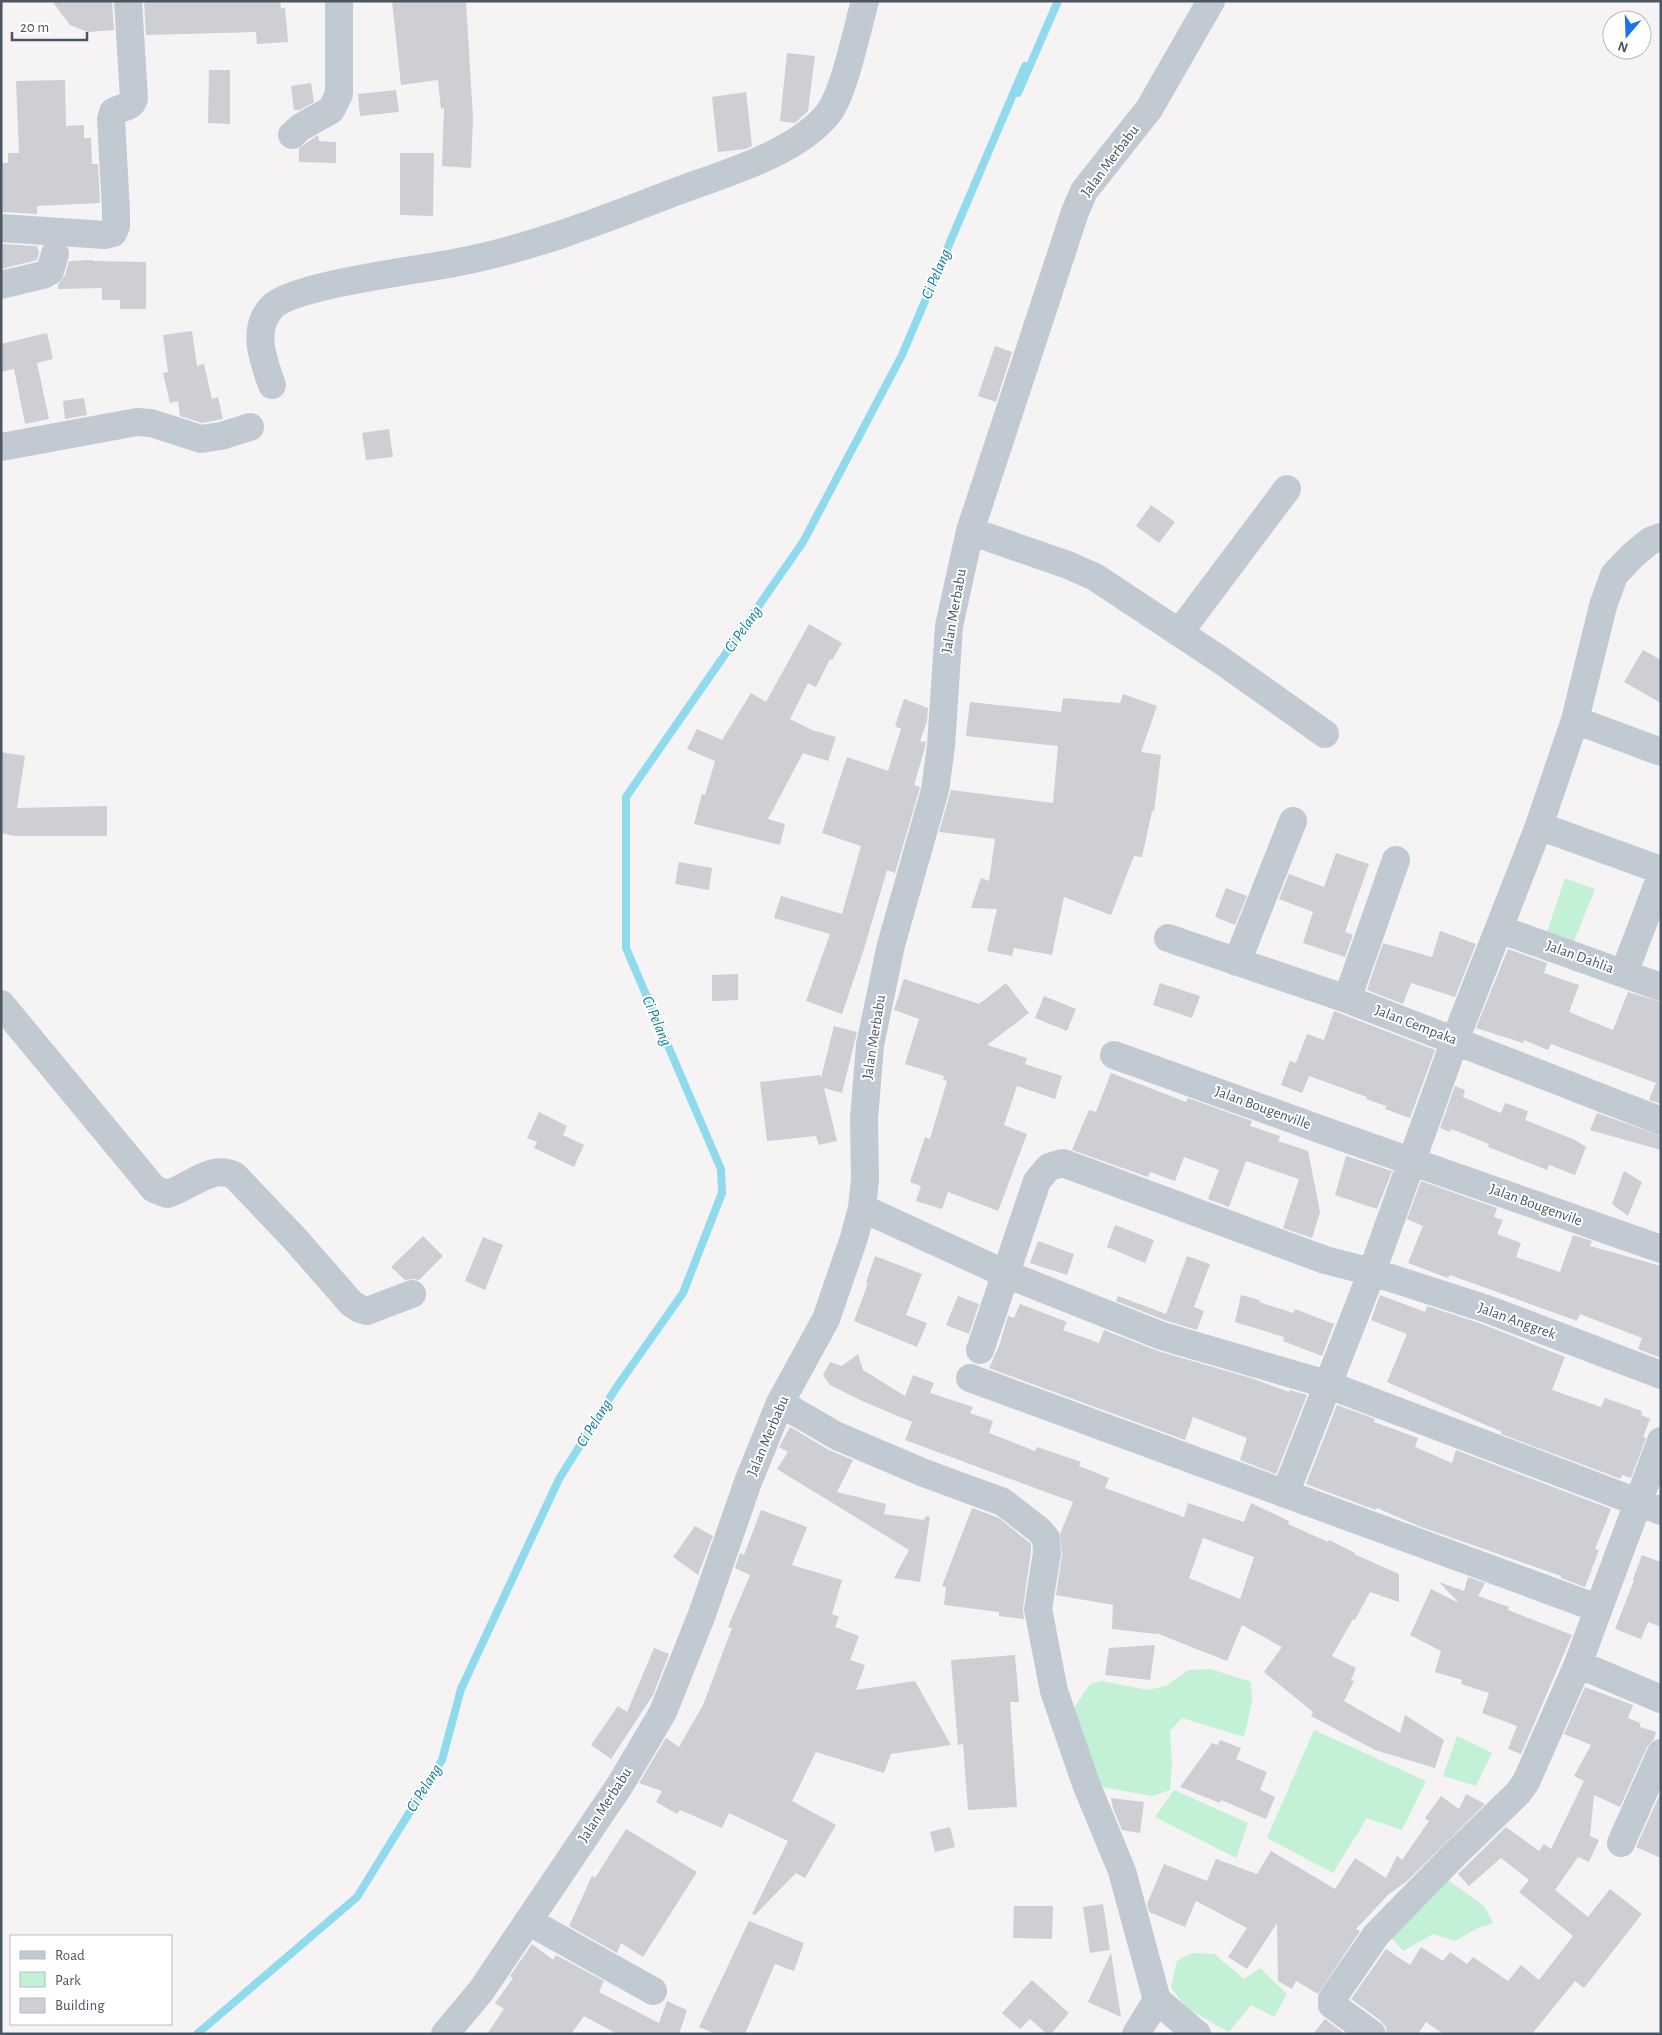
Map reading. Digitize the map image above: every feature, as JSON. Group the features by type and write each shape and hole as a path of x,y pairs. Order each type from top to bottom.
{"street":[{"path":"1,228 105,235 113,233 116,226 116,211 111,119 113,112 130,106 134,98 128,1"},
{"path":"292,135 301,127 331,110 339,94 339,1"},
{"path":"272,386 260,344 260,324 273,306 294,295 322,287 457,263 549,238 769,157 810,130 828,114 838,97 866,1"},
{"name":"Jalan Merbabu","path":"445,2034 481,1991 620,1785 663,1712 701,1618 748,1482 780,1403 826,1319 854,1238 862,1208 865,1179 864,1119 870,1046 891,945 935,790 941,746 949,626 970,531 1072,221 1084,191 1149,109 1211,1"},
{"path":"1,285 43,276 50,271 56,254"},
{"path":"1,447 137,422 151,423 201,439 221,436 250,427"},
{"path":"1180,633 1287,489"},
{"path":"970,531 1068,565 1095,577 1180,633 1325,734"},
{"path":"1285,1494 1326,1384 1372,1272 1455,1040 1539,826 1575,720 1603,606 1614,575 1650,541 1661,537"},
{"path":"1575,720 1661,752"},
{"path":"1237,962 1293,821"},
{"path":"1539,826 1661,870"},
{"path":"1347,999 1396,860"},
{"path":"1624,973 1661,876"},
{"name":"Jalan Dahlia","path":"1500,929 1661,987"},
{"name":"Jalan Cempaka","path":"1168,938 1347,999 1661,1121"},
{"path":"6,1018 154,1189 167,1194 215,1172 229,1172 236,1176 351,1303 360,1310 367,1311 412,1294"},
{"name":"Jalan Bougenville","path":"1114,1054 1339,1136 1412,1160"},
{"name":"Jalan Bougenvile","path":"1412,1160 1661,1249"},
{"name":"Jalan Anggrek","path":"980,1350 1037,1181 1049,1168 1063,1163 1325,1260 1372,1272 1486,1309 1661,1375"},
{"path":"862,1208 1006,1274 1162,1336 1326,1384 1650,1506"},
{"path":"970,1378 1598,1608"},
{"path":"780,1403 837,1436 924,1473 1003,1502 1039,1530 1046,1538 1047,1553 1038,1609 1054,1691 1086,1784 1122,1870 1157,2000 1197,2034"},
{"path":"1372,2034 1332,2005 1332,1998 1376,1935 1518,1793 1526,1782 1578,1664 1598,1608 1650,1506 1661,1441"},
{"path":"1578,1664 1661,1699"},
{"path":"1621,1843 1661,1753"},
{"path":"528,1921 653,1992"},
{"path":"1136,2034 1157,2000"}],"green space":[{"path":"1565,878 1595,889 1572,946 1546,935"},
{"path":"1211,1669 1251,1682 1252,1702 1244,1737 1182,1718 1170,1731 1172,1765 1170,1790 1153,1796 1101,1787 1073,1709 1090,1684 1102,1681 1148,1690 1166,1686 1188,1670"},
{"path":"1314,1730 1426,1781 1402,1830 1367,1818 1333,1873 1267,1838"},
{"path":"1457,1736 1492,1753 1476,1786 1443,1776"},
{"path":"1174,1790 1248,1823 1236,1858 1155,1817"},
{"path":"1448,1880 1485,1907 1493,1923 1476,1929 1455,1941 1433,1934 1403,1951 1391,1937"},
{"path":"1191,1953 1214,1954 1244,1979 1260,1968 1287,1994 1274,2017 1251,2005 1229,2032 1188,2009 1171,1988 1177,1961"}],"building":[{"path":"52,1 112,1 114,30 88,32 70,25"},
{"path":"144,1 280,1 281,8 285,8 288,42 257,44 256,32 146,35"},
{"path":"392,1 466,1 473,118 471,168 442,166 444,108 441,109 438,80 401,85"},
{"path":"787,53 815,56 808,111 795,123 780,121"},
{"path":"209,70 230,70 230,124 208,123"},
{"path":"65,80 66,126 84,125 84,138 91,138 92,164 98,164 100,203 37,206 37,214 1,212 1,163 8,163 8,153 19,153 16,81"},
{"path":"311,83 314,102 300,110 294,110 291,86"},
{"path":"396,90 399,112 360,116 358,94"},
{"path":"746,92 752,146 746,149 718,152 712,97"},
{"path":"318,135 319,141 336,142 336,163 299,162 299,148"},
{"path":"400,153 434,153 433,216 400,215"},
{"path":"1,244 37,246 39,253 37,260 1,269"},
{"path":"69,261 146,262 146,309 120,309 120,300 102,300 102,288 58,289"},
{"path":"192,331 197,366 204,364 212,399 218,397 223,419 202,423 180,416 178,401 170,403 163,373 168,372 163,335"},
{"path":"47,333 53,359 37,363 49,419 25,424 14,369 1,372 1,344"},
{"path":"995,346 1012,352 996,402 978,396"},
{"path":"84,398 87,415 65,419 63,401"},
{"path":"389,429 393,457 366,460 362,433"},
{"path":"1151,505 1175,522 1159,543 1136,526"},
{"path":"809,624 842,643 832,660 830,659 816,687 808,683 790,719 812,730 836,737 828,761 803,753 768,819 785,824 780,845 694,824 702,794 705,795 715,761 687,749 697,729 722,740 751,693 766,702"},
{"path":"1643,650 1661,660 1661,703 1624,682"},
{"path":"1123,694 1157,706 1141,752 1161,755 1154,811 1152,811 1142,857 1134,856 1111,915 1064,897 1052,955 1014,948 1012,956 987,951 997,909 971,908 981,878 989,881 995,839 939,832 951,790 1053,803 1058,746 966,736 970,702 1061,712 1063,698 1120,703"},
{"path":"904,699 928,708 927,722 920,741 926,742 914,785 920,787 895,873 887,870 864,949 842,1014 806,1001 830,934 774,918 781,896 842,914 861,846 822,833 847,757 888,771 901,729 895,726"},
{"path":"1,752 25,756 17,808 107,806 107,836 14,836 1,833"},
{"path":"1336,853 1369,864 1345,932 1353,935 1345,957 1303,943 1313,912 1279,899 1289,874 1324,887"},
{"path":"679,862 712,868 709,890 675,884"},
{"path":"1226,888 1247,896 1235,925 1215,917"},
{"path":"1440,931 1476,944 1455,997 1411,983 1403,1004 1367,990 1383,943 1432,957"},
{"path":"1508,949 1547,963 1544,973 1579,985 1569,1012 1613,1030 1628,992 1661,1002 1661,1104 1649,1100 1656,1083 1551,1044 1548,1050 1524,1040 1523,1043 1476,1028"},
{"path":"738,974 738,1000 712,1001 712,975"},
{"path":"904,979 979,1004 1006,983 1029,1013 987,1045 1027,1058 1025,1064 1062,1076 1055,1099 1017,1086 1004,1125 1027,1134 998,1211 948,1192 942,1209 916,1201 921,1186 910,1182 925,1137 930,1139 947,1081 943,1080 944,1076 905,1064 919,1019 894,1010"},
{"path":"1160,983 1200,996 1192,1018 1153,1005"},
{"path":"1044,996 1076,1009 1067,1031 1035,1018"},
{"path":"1334,1011 1435,1050 1410,1118 1385,1109 1386,1106 1366,1099 1367,1097 1309,1076 1302,1093 1281,1085 1290,1061 1296,1063 1307,1034 1324,1040"},
{"path":"834,1026 857,1032 842,1093 824,1088 837,1141 819,1145 816,1136 767,1141 760,1082 820,1075 821,1078"},
{"path":"1111,1073 1186,1102 1188,1098 1252,1121 1250,1126 1280,1136 1278,1141 1308,1151 1320,1212 1312,1238 1283,1228 1299,1179 1246,1161 1229,1207 1208,1199 1219,1170 1184,1157 1175,1181 1150,1172 1148,1177 1072,1150 1089,1110 1096,1112"},
{"path":"1455,1086 1465,1090 1463,1097 1501,1113 1505,1103 1528,1111 1525,1120 1575,1140 1586,1147 1575,1175 1549,1165 1547,1170 1488,1147 1489,1144 1451,1129 1450,1132 1440,1128"},
{"path":"539,1112 567,1126 563,1135 584,1145 574,1167 534,1148 537,1142 527,1138"},
{"path":"1597,1113 1661,1136 1661,1150 1590,1130"},
{"path":"1346,1156 1392,1171 1377,1209 1335,1195"},
{"path":"1624,1171 1642,1182 1628,1216 1612,1204"},
{"path":"1421,1181 1497,1208 1494,1217 1503,1220 1497,1234 1521,1243 1516,1257 1560,1272 1573,1235 1592,1241 1590,1246 1661,1266 1661,1358 1638,1349 1642,1338 1580,1314 1577,1321 1450,1275 1448,1278 1408,1263 1423,1226 1407,1219"},
{"path":"1115,1225 1154,1240 1145,1263 1107,1247"},
{"path":"423,1236 443,1256 419,1280 405,1280 391,1267"},
{"path":"483,1237 503,1245 485,1290 465,1281"},
{"path":"1038,1241 1074,1254 1067,1275 1030,1263"},
{"path":"875,1256 922,1274 906,1315 927,1323 917,1347 854,1321 868,1283 866,1283"},
{"path":"1187,1256 1210,1264 1194,1307 1204,1311 1197,1330 1167,1321 1116,1301 1118,1296 1166,1314"},
{"path":"1241,1295 1293,1313 1295,1309 1334,1324 1322,1356 1283,1341 1284,1337 1235,1322"},
{"path":"1380,1295 1425,1312 1427,1306 1482,1324 1565,1357 1552,1390 1601,1407 1605,1398 1642,1411 1641,1415 1650,1419 1643,1437 1646,1438 1631,1478 1622,1475 1621,1479 1501,1434 1502,1432 1387,1382 1407,1334 1371,1320"},
{"path":"958,1296 979,1304 969,1334 946,1325"},
{"path":"1020,1304 1067,1322 1063,1330 1099,1343 1104,1330 1158,1351 1254,1379 1289,1392 1290,1390 1307,1395 1276,1474 1240,1460 1247,1438 1193,1417 1185,1440 989,1368 999,1346 1008,1316 1014,1318"},
{"path":"858,1354 863,1370 905,1396 913,1375 934,1383 930,1393 973,1407 970,1413 993,1421 989,1433 1035,1451 1037,1447 1081,1462 1079,1466 1109,1478 1105,1488 1184,1517 1188,1503 1244,1522 1251,1503 1289,1521 1288,1524 1328,1542 1329,1540 1354,1554 1399,1574 1399,1602 1370,1592 1332,1656 1356,1668 1351,1680 1354,1681 1344,1701 1400,1733 1405,1715 1444,1740 1435,1768 1375,1750 1311,1716 1313,1712 1264,1672 1282,1647 1242,1625 1227,1661 1156,1633 1112,1629 1113,1605 1056,1595 1062,1555 1060,1534 1073,1502 905,1440 912,1422 830,1385 823,1375 830,1362 842,1366","holes":["1203,1538 1254,1557 1240,1599 1189,1578"]},
{"path":"1337,1405 1375,1419 1374,1422 1418,1438 1415,1447 1452,1463 1456,1450 1611,1509 1595,1549 1599,1550 1585,1587 1561,1578 1561,1576 1421,1527 1377,1508 1376,1510 1306,1484"},
{"path":"790,1427 829,1450 853,1460 837,1492 886,1504 884,1514 924,1520 926,1516 930,1517 920,1582 894,1578 909,1550 777,1469 788,1452 779,1447"},
{"path":"972,1508 999,1518 1031,1544 1023,1607 1024,1619 999,1616 999,1612 944,1605 946,1587 942,1586"},
{"path":"761,1510 807,1527 792,1565 842,1580 832,1614 839,1617 835,1627 859,1636 850,1660 865,1665 856,1690 915,1681 951,1745 891,1754 884,1773 816,1752 792,1801 836,1825 805,1878 796,1873 755,1915 752,1914 788,1841 729,1813 722,1828 680,1810 677,1814 656,1802 662,1791 639,1783 666,1738 679,1747 703,1705 732,1628 728,1627 750,1575 735,1568 740,1553 744,1555"},
{"path":"695,1526 713,1536 698,1575 673,1557"},
{"path":"1642,1555 1661,1562 1661,1627 1648,1622 1641,1639 1615,1629"},
{"path":"1468,1577 1485,1583 1478,1596 1509,1607 1508,1610 1572,1635 1521,1754 1508,1749 1517,1726 1482,1713 1489,1693 1461,1684 1462,1680 1435,1672 1441,1651 1410,1635 1431,1589 1459,1603 1439,1582 1464,1591"},
{"path":"1155,1645 1150,1680 1105,1675 1109,1648"},
{"path":"654,1648 669,1654 653,1695 611,1759 591,1745 618,1706 627,1712"},
{"path":"1015,1655 1019,1702 1010,1702 1017,1807 968,1810 963,1744 958,1745 951,1660"},
{"path":"1585,1687 1633,1705 1628,1718 1640,1723 1640,1727 1656,1732 1654,1739 1647,1747 1620,1807 1594,1795 1590,1836 1599,1840 1589,1862 1578,1857 1555,1890 1588,1917 1610,1889 1642,1914 1584,1988 1575,1981 1532,2034 1443,2034 1426,2022 1418,2034 1387,2034 1386,2027 1381,2021 1351,1999 1386,1949 1410,1965 1421,1947 1443,1961 1450,1952 1467,1964 1473,1957 1508,1981 1521,1965 1539,1980 1573,1936 1519,1892 1529,1880 1501,1858 1469,1886 1458,1874 1506,1827 1539,1851 1544,1844 1551,1849 1584,1781 1574,1776 1591,1745 1564,1734"},
{"path":"1220,1740 1241,1748 1236,1759 1267,1772 1260,1790 1275,1797 1266,1819 1221,1800 1220,1803 1180,1787 1212,1743 1218,1745"},
{"path":"1661,1792 1661,1858 1636,1847"},
{"path":"1466,1794 1485,1804 1406,1882 1389,1894 1356,1929 1360,1931 1318,1994 1296,1981 1292,1989 1278,1981 1277,1923 1247,1969 1228,1957 1247,1928 1196,1901 1185,1927 1149,1912 1147,1904 1164,1864 1207,1881 1216,1859 1257,1874 1271,1851 1335,1889 1355,1858 1386,1878 1397,1856 1402,1860 1429,1821 1425,1818 1441,1796 1459,1809"},
{"path":"1111,1798 1144,1802 1140,1833 1122,1830"},
{"path":"950,1827 955,1847 935,1852 930,1832"},
{"path":"626,1829 697,1872 643,1957 621,1943 617,1953 569,1926 592,1876 595,1878"},
{"path":"1103,1904 1110,1950 1090,1953 1083,1907"},
{"path":"1014,1906 1053,1906 1052,1939 1013,1938"},
{"path":"749,1921 804,1943 794,1971 775,1964 745,2034 715,2034 699,2027"},
{"path":"532,1944 553,1960 556,1955 604,1981 599,1992 659,2023 667,2001 687,2010 679,2034 617,2034 584,2016 571,2034 487,2034 504,2009 495,2003 513,1978 510,1976"},
{"path":"1111,1953 1121,2017 1088,2002"},
{"path":"1032,1980 1069,2013 1051,2034 1047,2034 1030,2019 1020,2029 1002,2013"},
{"path":"1325,2019 1345,2034 1313,2034"}],"waterway":[{"name":"Ci Pelang","path":"197,2034 357,1897 442,1760 461,1689 559,1479 616,1388 683,1293 722,1193 721,1169 626,948 626,797 803,542 902,355 1025,66 1018,93 1058,1"}]}
